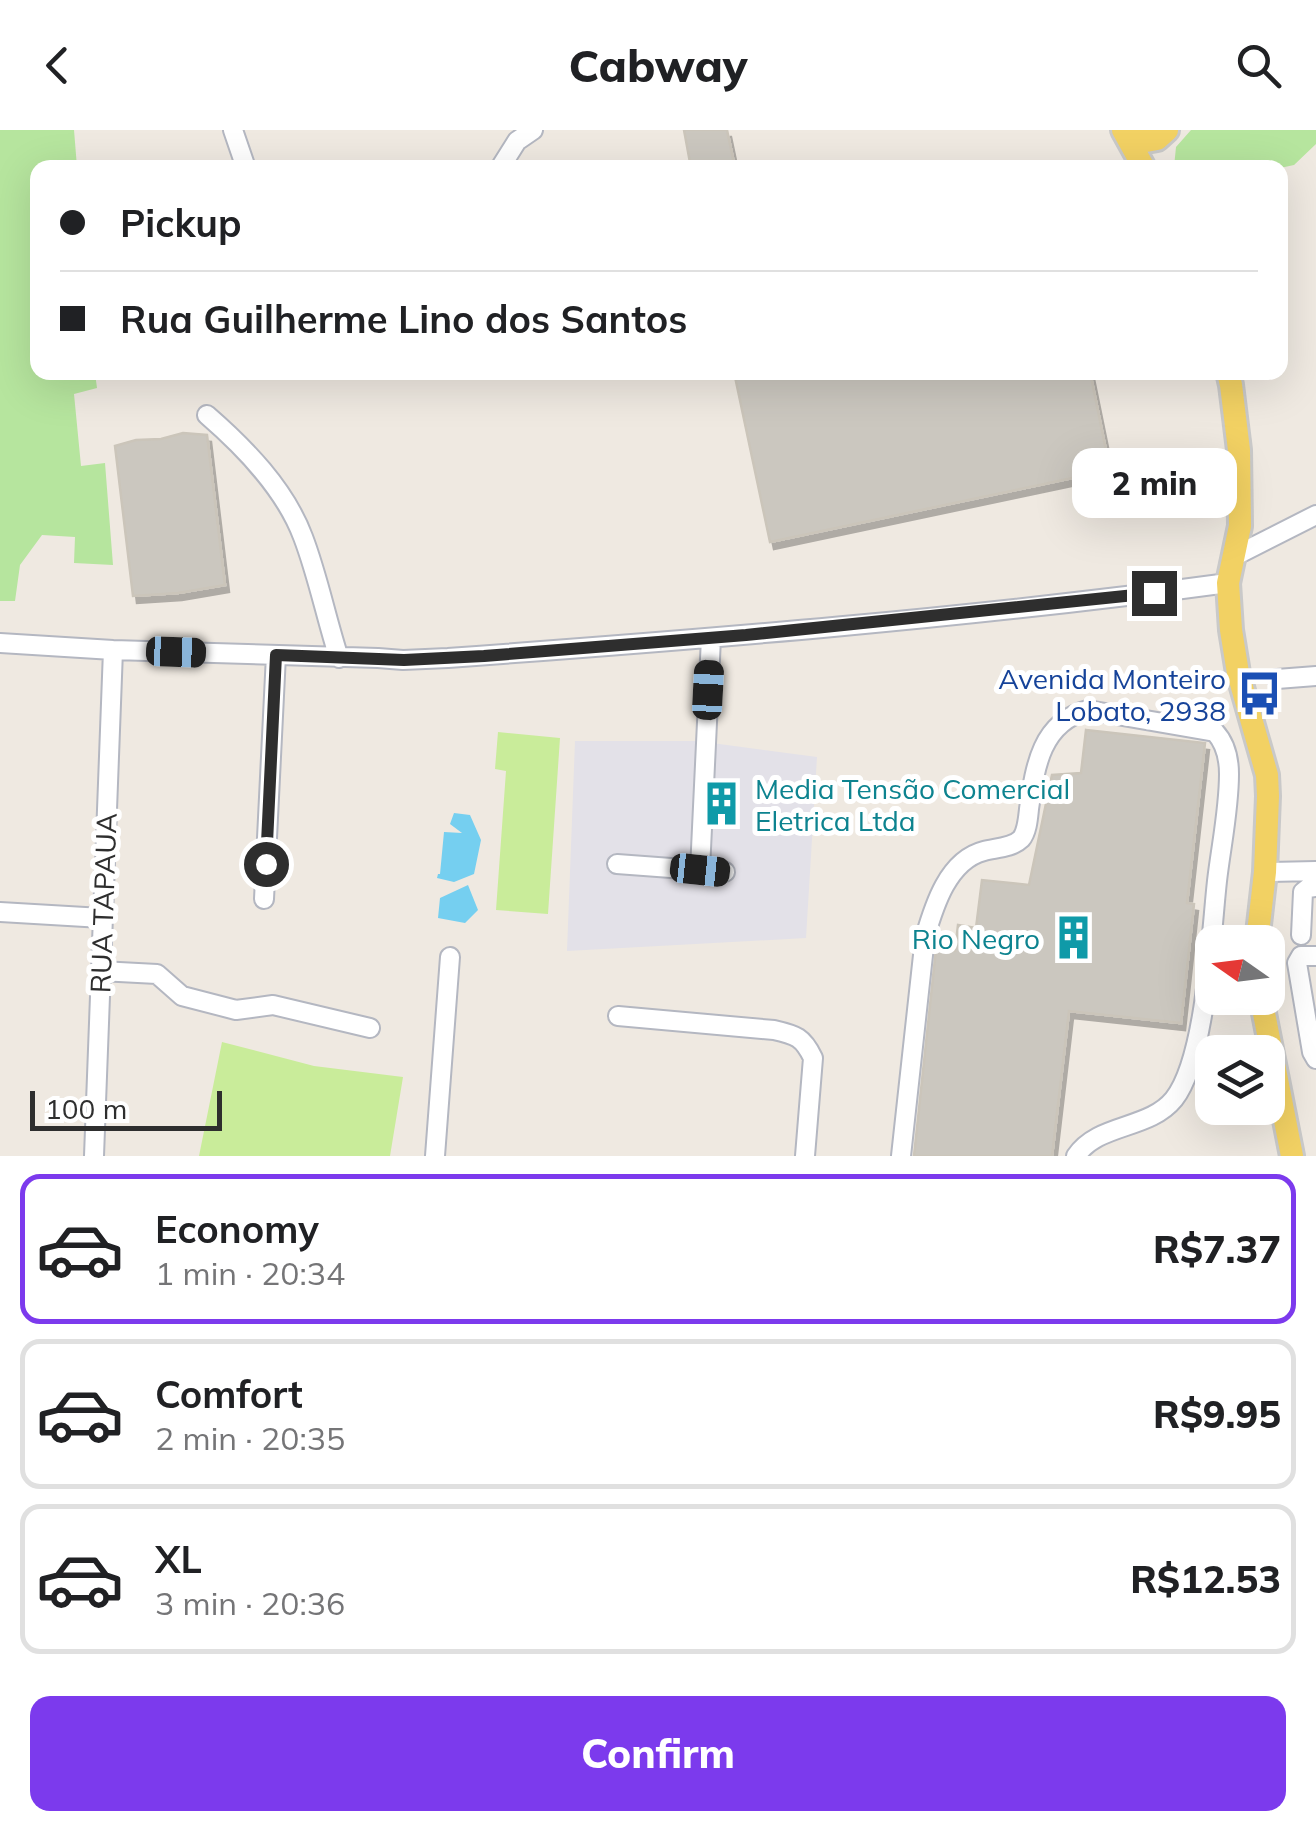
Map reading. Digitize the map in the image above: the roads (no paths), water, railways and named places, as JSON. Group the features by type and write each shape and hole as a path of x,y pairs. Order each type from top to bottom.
{"main road":[{"path":"1126,130 1146,141 1157,139 1165,131"},
{"path":"1126,130 1140,160"},
{"path":"1160,160 1165,131"},
{"path":"1233,380 1240,526 1228,583 1238,673 1266,775 1268,825 1259,925"},
{"path":"1264,1015 1292,1156"}],"street":[{"path":"233,130 243,160"},
{"path":"505,160 517,141 533,130"},
{"path":"207,415 241,444 266,474 302,533 339,658"},
{"path":"1235,556 1316,514"},
{"path":"1240,526 1263,544"},
{"path":"0,643 339,658 448,658 1030,615 1228,583"},
{"path":"700,870 711,638"},
{"name":"RUA TAPAUA","path":"94,1156 113,650"},
{"path":"264,899 276,655"},
{"path":"1277,679 1316,676"},
{"path":"900,1156 925,938 934,905 954,871 978,852 1012,845 1021,839 1038,756 1061,722 1075,713 1104,711 1215,732 1223,740 1229,772 1213,925"},
{"path":"617,864 726,872"},
{"path":"1265,872 1316,871"},
{"path":"1301,935 1303,892 1316,887"},
{"path":"0,912 102,918"},
{"path":"1316,956 1302,956 1297,963 1316,1058"},
{"path":"435,1156 450,957"},
{"path":"100,971 157,974 182,996 236,1010 273,1005 370,1028"},
{"path":"1076,1156 1082,1148 1115,1130 1147,1120 1176,1096 1186,1077 1201,1015"},
{"path":"618,1016 794,1035 806,1044 813,1058 805,1156"}],"water":[{"path":"454,813 470,815 481,840 474,874 454,882 437,878 444,832 462,833 450,824"},
{"path":"468,885 478,910 465,923 438,918 440,898"}],"place":[{"name":"Avenida Monteiro Lobato, 2938","path":"1259,694"},
{"name":"Media Tensão Comercial Eletrica Ltda","path":"722,804"},
{"name":"Rio Negro","path":"1073,938"}]}
